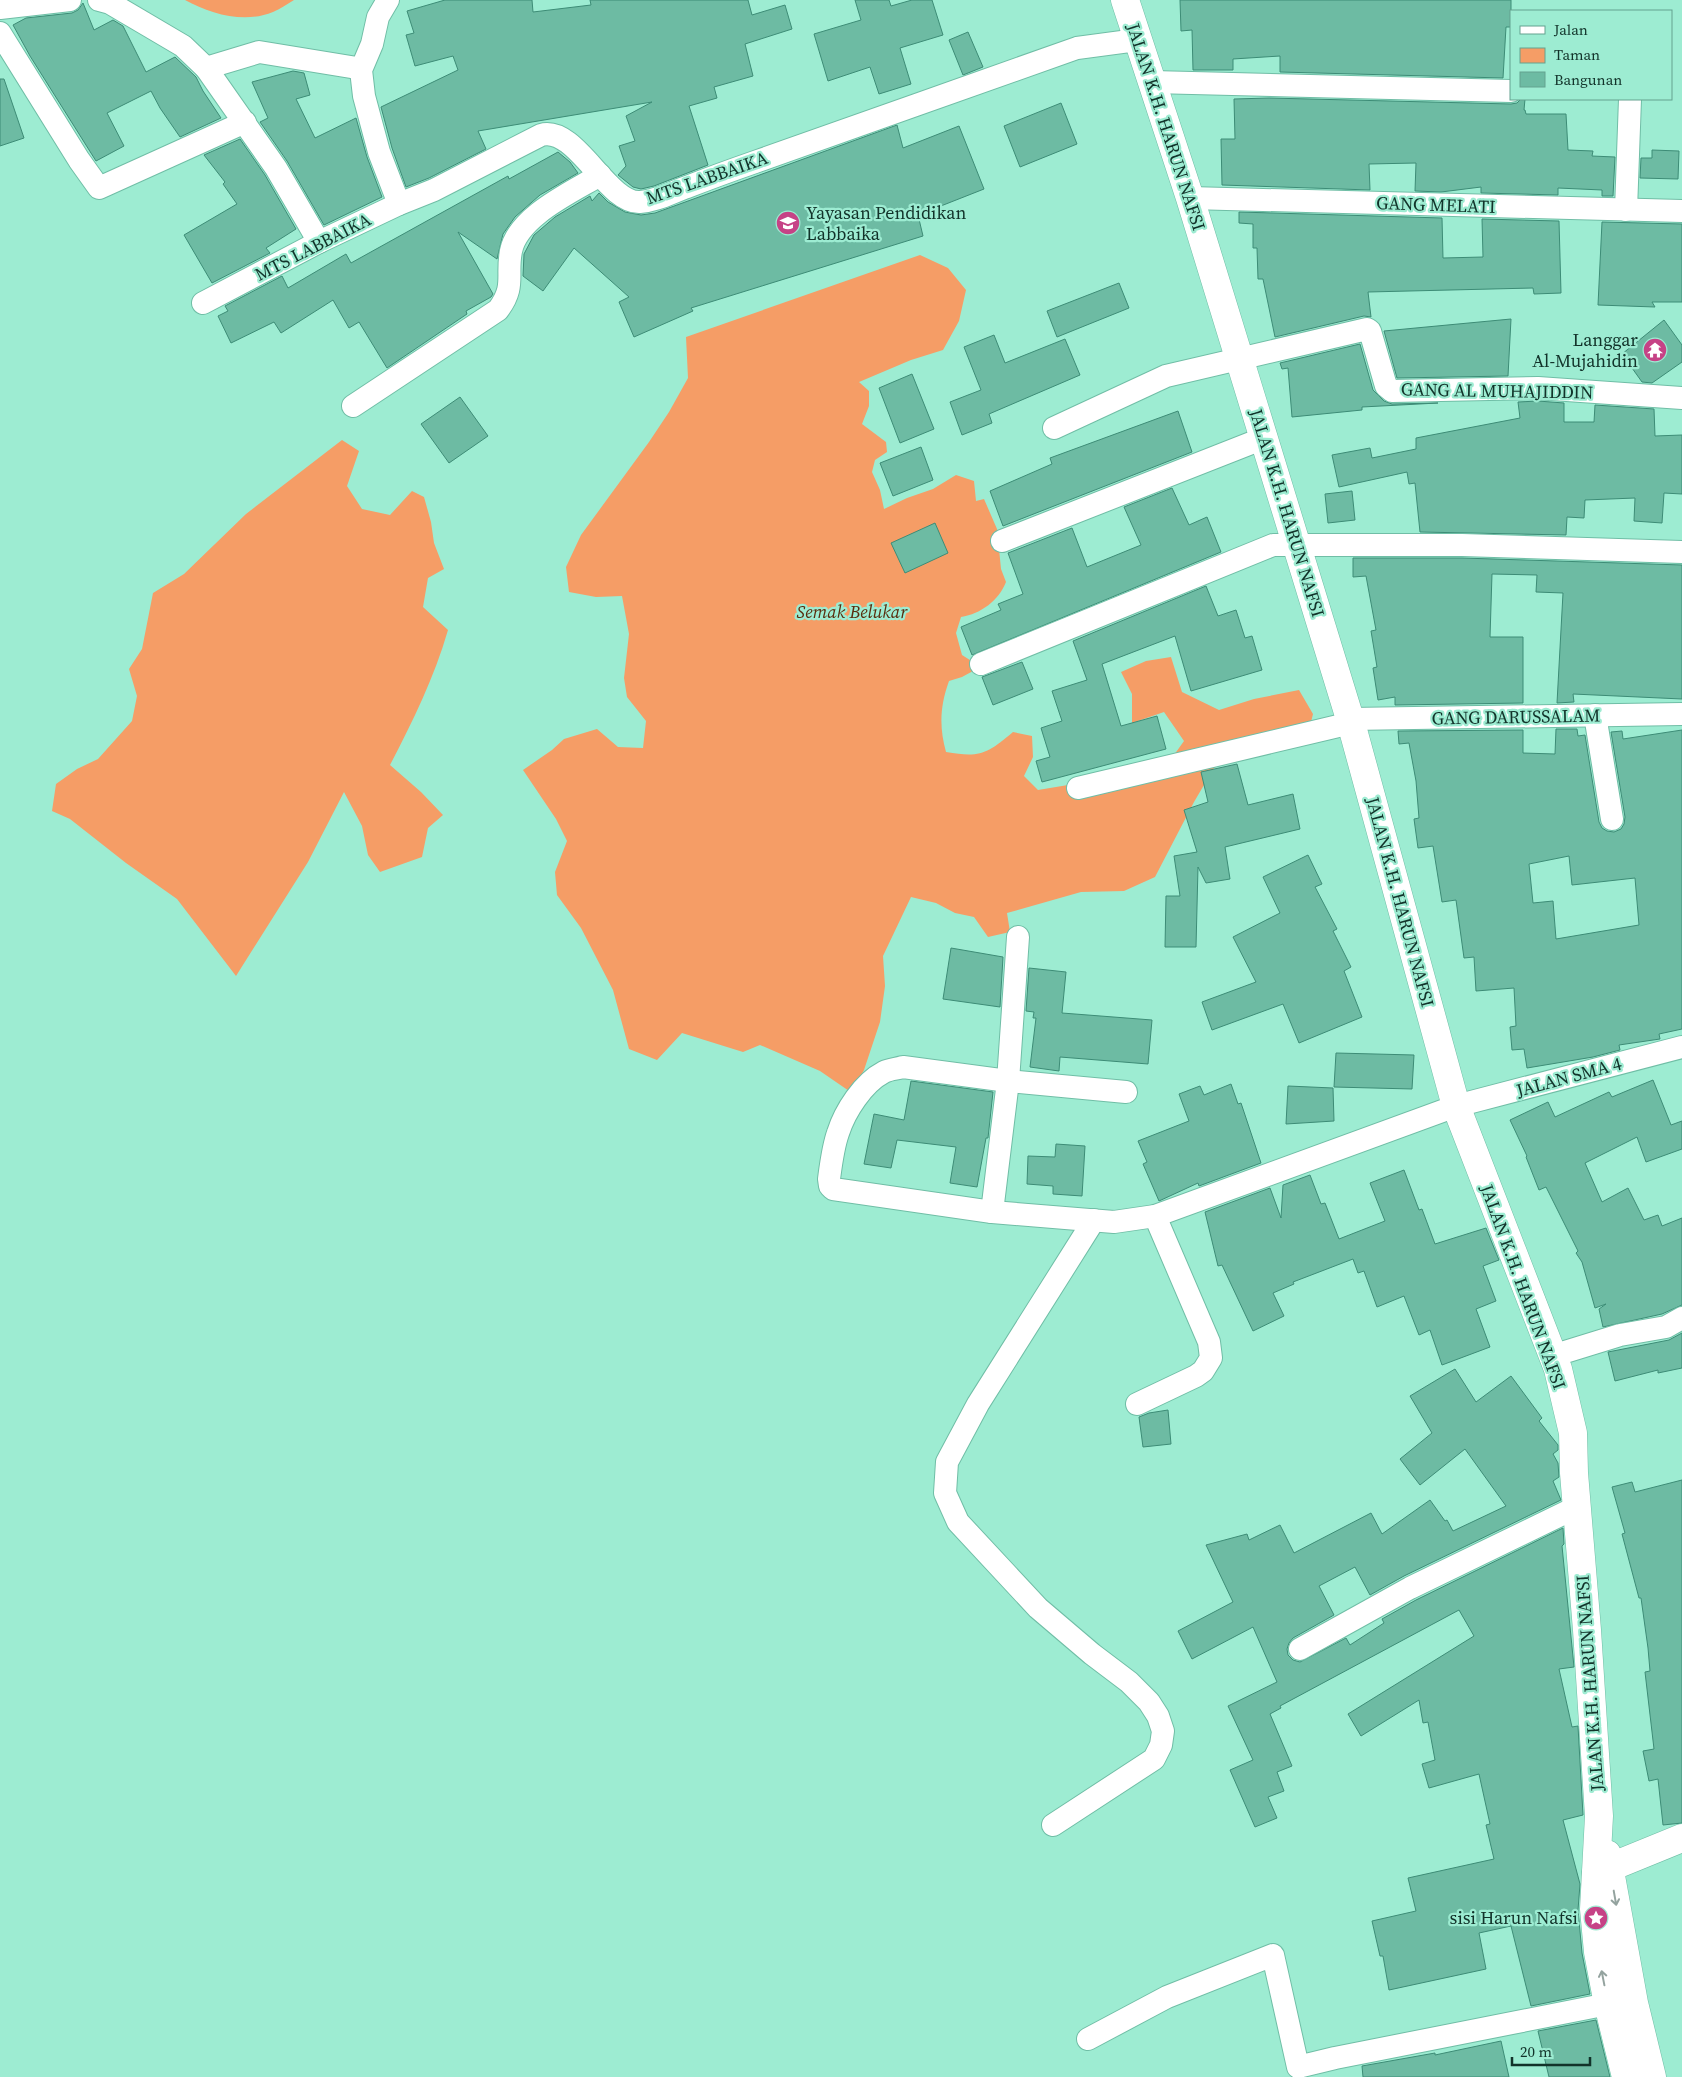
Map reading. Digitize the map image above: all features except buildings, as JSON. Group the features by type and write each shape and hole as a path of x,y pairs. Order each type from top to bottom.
{"main road":[{"name":"JALAN K.H. HARUN NAFSI","path":"1125,0 1190,198 1350,721 1456,1106 1555,1363 1573,1433 1576,1507 1587,1630 1603,1870 1652,2077"},
{"path":"1603,1870 1682,1838"},
{"name":"JALAN K.H. HARUN NAFSI","path":"1603,1870 1594,1909 1598,1952 1608,2004 1626,2077"}],"street":[{"path":"0,8 70,0"},
{"path":"99,0 110,3 183,46 206,68 276,168 319,242"},
{"path":"388,0 378,17 372,44 361,70 364,96 379,152 399,204"},
{"path":"0,33 79,160 99,188 245,122"},
{"name":"MTS LABBAIKA","path":"203,303 319,242 399,204 434,190 548,133 563,138 620,194 634,202 655,199 1077,48 1137,40"},
{"path":"206,68 259,52 361,70"},
{"path":"1152,82 1510,91"},
{"path":"1626,210 1630,100"},
{"path":"353,406 498,310 506,299 510,287 511,250 522,229 532,218 600,175"},
{"name":"GANG MELATI","path":"1190,198 1682,212"},
{"name":"GANG AL MUHAJIDDIN","path":"1239,358 1367,329 1370,331 1386,386 1392,390 1538,388 1682,398"},
{"path":"1054,428 1166,376 1239,358"},
{"path":"1002,541 1264,438"},
{"path":"981,664 1273,545 1462,545 1682,552"},
{"name":"GANG DARUSSALAM","path":"1078,788 1350,721 1682,714"},
{"path":"1595,716 1612,819"},
{"path":"992,1212 1008,1080 1018,938"},
{"name":"JALAN SMA 4","path":"1008,1080 903,1067 887,1071 874,1079 852,1104 843,1119 837,1135 829,1179 830,1186 833,1189 992,1212 1114,1222 1155,1216 1456,1106 1682,1047"},
{"path":"1008,1080 1126,1092"},
{"path":"1137,1404 1196,1376 1204,1371 1211,1358 1209,1342 1155,1216"},
{"path":"1053,1825 1154,1759 1161,1745 1163,1731 1158,1716 1149,1702 1136,1689 1038,1608 958,1522 945,1493 947,1462 978,1404 1094,1220"},
{"path":"1555,1363 1620,1335 1666,1327 1682,1318"},
{"path":"1300,1649 1410,1588 1576,1507"},
{"path":"1088,2040 1167,1997 1273,1955 1298,2067 1608,2004"}],"green space":[{"path":"185,0 294,0 276,11 262,16 239,17 217,13"},
{"name":"Semak Belukar","path":"920,255 948,268 966,290 959,321 943,350 911,360 859,382 869,391 869,406 862,424 886,442 887,452 875,460 872,472 880,490 884,509 933,489 956,475 974,481 976,501 984,499 997,529 1001,569 1006,582 999,595 988,605 975,613 961,617 956,633 962,655 973,662 1008,652 962,677 949,681 942,716 942,734 946,752 975,754 989,750 1013,732 1032,736 1033,757 1024,776 1038,790 1068,785 1174,755 1184,741 1164,712 1132,723 1132,694 1121,672 1146,661 1171,657 1182,692 1219,710 1254,699 1299,690 1313,714 1308,734 1256,736 1214,768 1155,877 1124,891 1081,892 1007,913 1010,932 988,937 974,917 955,913 936,903 911,897 883,956 885,986 880,1022 864,1070 852,1093 820,1071 760,1045 743,1052 682,1033 657,1060 629,1049 613,990 581,928 557,895 555,872 567,841 556,819 523,770 552,750 564,739 597,729 618,747 643,748 646,721 627,697 624,678 629,634 622,596 596,597 569,592 566,567 581,535 649,442 688,378 686,337"},
{"path":"342,440 359,451 347,486 362,509 390,515 412,491 424,497 431,522 434,543 444,569 428,578 423,607 448,630 422,699 390,765 421,792 443,815 428,828 422,857 380,872 368,855 362,826 344,792 308,862 236,976 177,899 126,863 70,819 52,811 56,784 77,769 98,759 132,721 137,696 129,669 142,649 153,593 184,574 246,514"}],"place":[{"name":"Yayasan Pendidikan Labbaika","path":"788,223"},
{"name":"Langgar Al-Mujahidin","path":"1655,350"},
{"name":"sisi Harun Nafsi","path":"1596,1918"}]}
